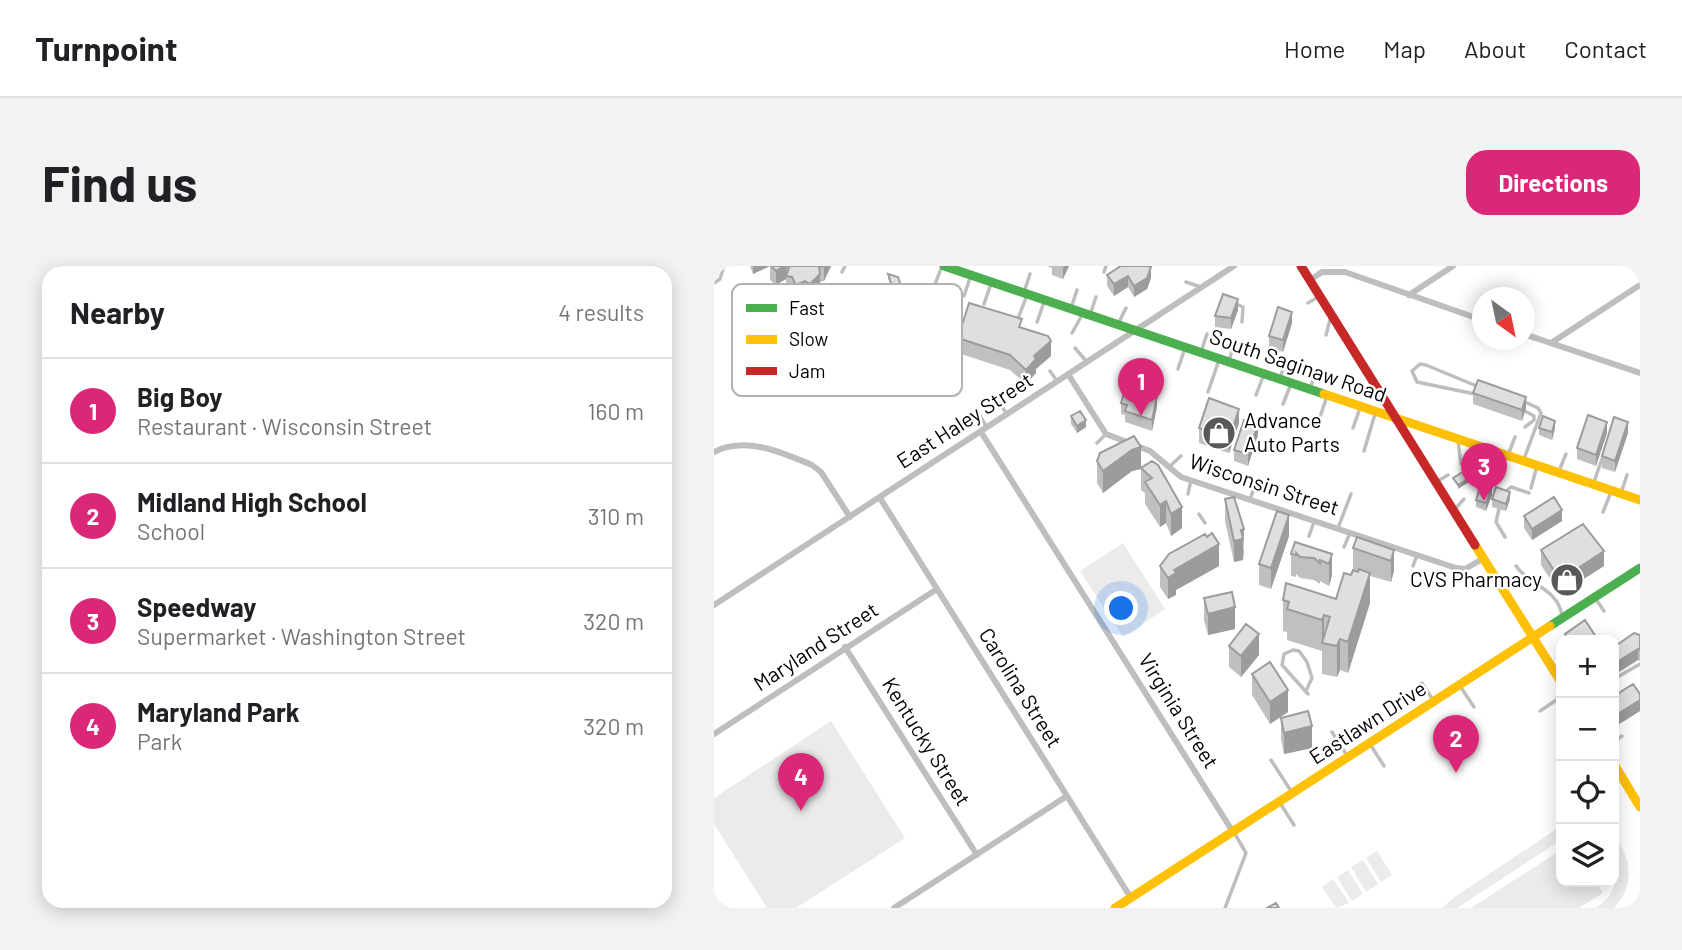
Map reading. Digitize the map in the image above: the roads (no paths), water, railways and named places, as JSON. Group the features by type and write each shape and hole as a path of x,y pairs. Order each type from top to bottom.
{"street":[{"name":"South Saginaw Road","path":"943,266 1640,500"},
{"name":"East Haley Street","path":"714,605 1234,266"},
{"path":"1301,266 1556,674"},
{"path":"1409,295 1453,266"},
{"path":"1310,280 1322,272 1345,272 1472,317"},
{"path":"1551,343 1640,285"},
{"path":"1535,338 1640,373"},
{"path":"1068,374 1106,434"},
{"name":"Virginia Street","path":"984,429 1233,832"},
{"name":"Wisconsin Street","path":"1106,434 1150,451 1175,474 1417,555 1465,569 1484,558"},
{"path":"714,453 732,444 748,443 812,465 821,472 850,517"},
{"name":"Carolina Street","path":"880,498 1131,898"},
{"name":"Eastlawn Drive","path":"1115,908 1640,568"},
{"name":"Maryland Street","path":"714,734 937,589"},
{"name":"Kentucky Street","path":"845,648 976,855"},
{"path":"1619,773 1640,807"},
{"path":"894,908 1068,796"}],"lane":[{"path":"714,283 720,279 724,266"},
{"path":"842,272 845,266"},
{"path":"935,284 943,266"},
{"path":"1104,272 1106,266"},
{"path":"1019,316 1030,274"},
{"path":"964,296 971,275"},
{"path":"984,303 992,282"},
{"path":"1186,282 1201,288"},
{"path":"1070,309 1077,290"},
{"path":"1308,303 1320,296"},
{"path":"1072,333 1096,297"},
{"path":"1037,321 1045,300"},
{"path":"1227,300 1243,307 1242,322"},
{"path":"1118,324 1126,307"},
{"path":"1326,335 1332,315"},
{"path":"1201,352 1207,334"},
{"path":"1208,392 1235,341"},
{"path":"1178,369 1186,346"},
{"path":"1075,348 1087,362"},
{"path":"1280,378 1286,361"},
{"path":"1477,395 1455,387 1417,382 1412,370 1420,364 1426,365 1488,390"},
{"path":"1050,371 1057,382"},
{"path":"1256,395 1265,372"},
{"path":"1310,388 1316,372"},
{"path":"1283,404 1292,382"},
{"path":"1320,417 1328,394"},
{"path":"1511,397 1533,405 1541,413 1524,461"},
{"path":"999,403 1007,414"},
{"path":"1353,428 1361,406"},
{"path":"1525,411 1534,416 1534,420 1525,427"},
{"path":"1364,451 1376,412"},
{"path":"980,416 984,429"},
{"path":"1097,443 1106,434"},
{"path":"1487,473 1506,455 1516,437"},
{"path":"1458,439 1461,464"},
{"path":"1558,473 1566,454"},
{"path":"1593,484 1603,454"},
{"path":"1169,467 1181,456"},
{"path":"1503,497 1511,487 1530,490 1538,466"},
{"path":"1436,483 1448,475"},
{"path":"1603,512 1627,475"},
{"path":"1188,494 1191,480"},
{"path":"1250,499 1255,486"},
{"path":"1338,528 1351,494"},
{"path":"1454,510 1464,499"},
{"path":"1499,509 1496,522 1505,537"},
{"path":"1199,514 1205,523"},
{"path":"1309,536 1315,520"},
{"path":"1344,548 1350,532"},
{"path":"1413,566 1417,555"},
{"path":"1516,566 1525,579 1548,590 1558,600 1563,618"},
{"path":"1595,597 1604,611"},
{"path":"1279,650 1284,654"},
{"path":"1293,650 1304,656 1312,678 1307,692 1282,665 1284,654 1293,650"},
{"path":"1619,676 1640,664"},
{"path":"1422,683 1434,702"},
{"path":"1459,685 1475,707"},
{"path":"1540,711 1560,698"},
{"path":"1332,732 1348,757"},
{"path":"1369,744 1384,766"},
{"path":"1271,760 1293,793"},
{"path":"1279,802 1294,825"},
{"path":"1225,908 1247,853 1233,832"}],"place":[{"name":"Big Boy","path":"1141,416"},
{"name":"Advance Auto Parts","path":"1219,433"},
{"name":"Speedway","path":"1484,501"},
{"name":"CVS Pharmacy","path":"1567,580"},
{"name":"Midland High School","path":"1456,773"},
{"name":"Maryland Park","path":"801,811"}]}
